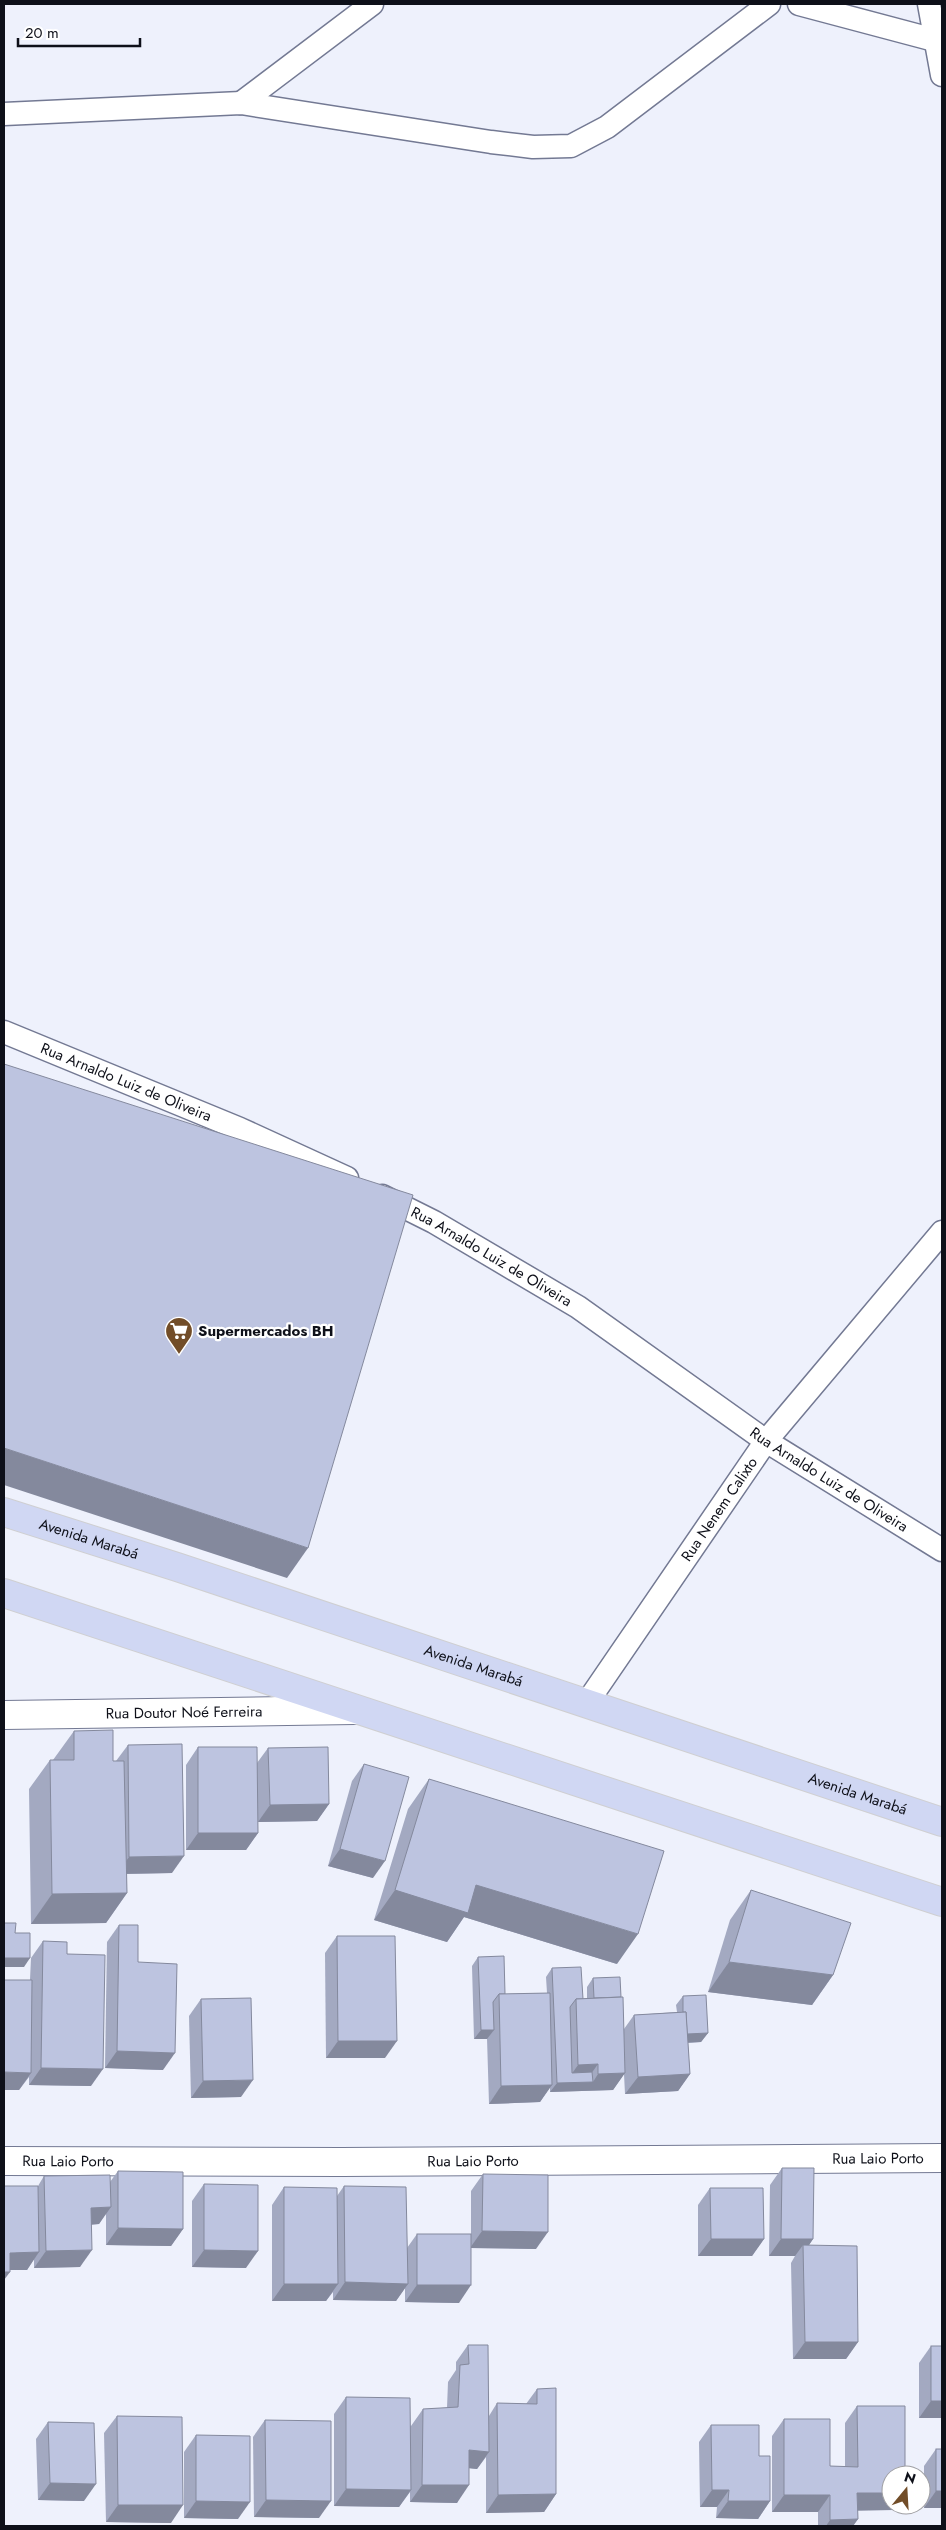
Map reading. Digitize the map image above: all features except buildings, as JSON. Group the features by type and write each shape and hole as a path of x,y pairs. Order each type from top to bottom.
{"main road":[{"name":"Avenida Marabá","path":"4,1512 177,1567 942,1822"},
{"path":"4,1593 364,1710 942,1902"}],"street":[{"name":"Rua Doutor Noé Ferreira","path":"4,1715 364,1710"},
{"name":"Rua Laio Porto","path":"4,2161 351,2162 942,2158"}],"lane":[{"path":"241,102 372,4"},
{"path":"4,114 241,102 491,142 533,147 571,146 608,127 769,4"},
{"path":"798,4 939,41"},
{"path":"929,4 939,41 942,75"},
{"name":"Rua Arnaldo Luiz de Oliveira","path":"4,1032 240,1129 333,1171 434,1222 578,1307 766,1441 942,1550"},
{"name":"Rua Nenem Calixto","path":"586,1704 766,1441 942,1232"}],"place":[{"name":"Supermercados BH","path":"179,1355"}]}
